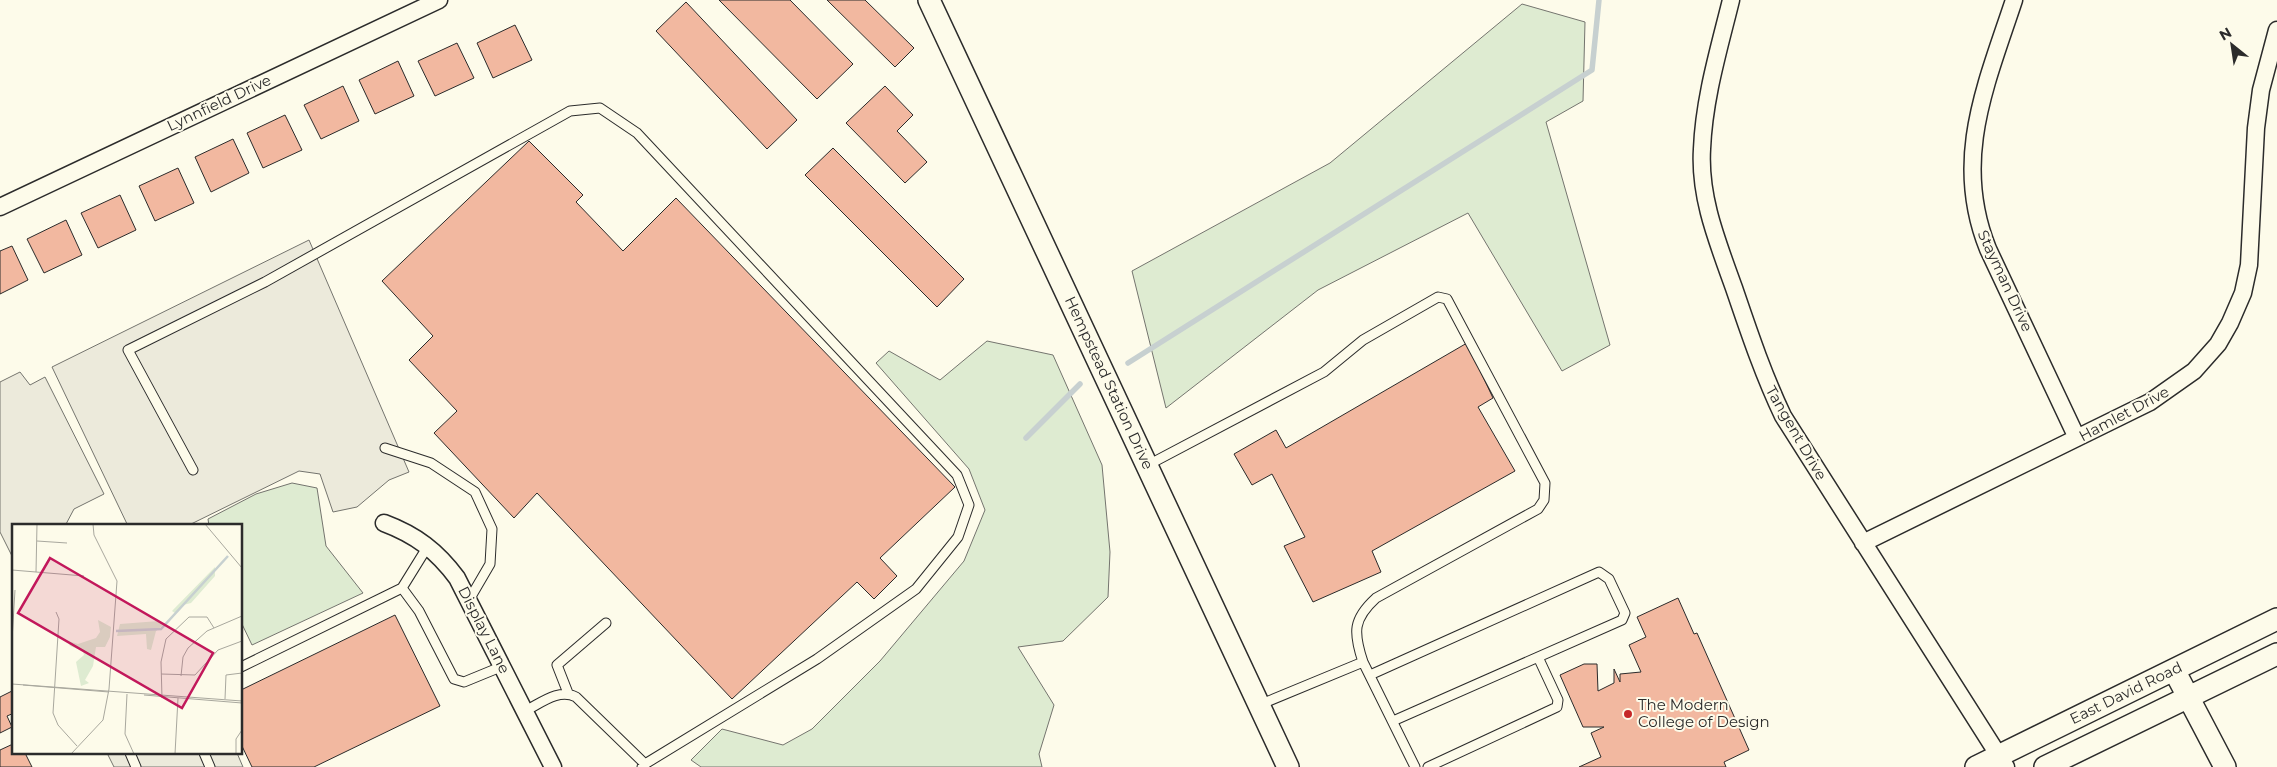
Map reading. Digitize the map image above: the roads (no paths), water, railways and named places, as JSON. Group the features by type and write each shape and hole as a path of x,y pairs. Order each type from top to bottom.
{"street":[{"name":"Lynnfield Drive","path":"0,207 439,0"},
{"name":"Hempstead Station Drive","path":"929,0 1288,767"},
{"name":"Tangent Drive","path":"1731,0 1708,95 1702,149 1702,180 1708,212 1764,376 1783,416 2002,762"},
{"name":"Stayman Drive","path":"2014,0 1979,106 1974,131 1972,171 1974,199 1980,229 1988,249 2077,438"},
{"name":"Hamlet Drive","path":"1863,543 2150,402 2177,386 2212,351 2230,323 2243,293 2249,265 2256,128 2261,90 2277,30"},
{"name":"Display Lane","path":"384,523 405,531 428,546 453,572 503,666 553,767"},
{"name":"East David Road","path":"1976,767 2002,762 2174,670 2277,619"},
{"name":"East David Road","path":"2045,767 2277,654"},
{"path":"2174,670 2225,767"}],"lane":[{"path":"193,470 128,350 265,282 570,111 600,108 637,132 957,475 969,505 958,537 916,589 817,659 644,765 576,697 568,693 560,693 525,711"},
{"path":"1148,465 1324,372 1363,340 1438,297 1446,299 1545,483 1544,500 1538,509 1376,598 1362,610 1357,622 1357,643 1363,662 1415,767"},
{"path":"385,448 431,463 475,492 492,529 490,564 469,600"},
{"path":"242,667 402,588 428,546"},
{"path":"1370,675 1599,572 1609,579 1624,613 1622,620 1393,721"},
{"path":"402,588 419,611 454,679 464,682 503,666"},
{"path":"568,693 557,665 606,623"},
{"path":"1428,767 1557,707 1558,700 1538,657"},
{"path":"1259,705 1363,662"},
{"path":"130,754 136,767"},
{"path":"204,754 210,767"}],"waterway":[{"path":"1128,363 1592,70 1599,0"},
{"path":"1026,438 1080,384"}],"place":[{"name":"The Modern College of Design","path":"1628,714"}]}
